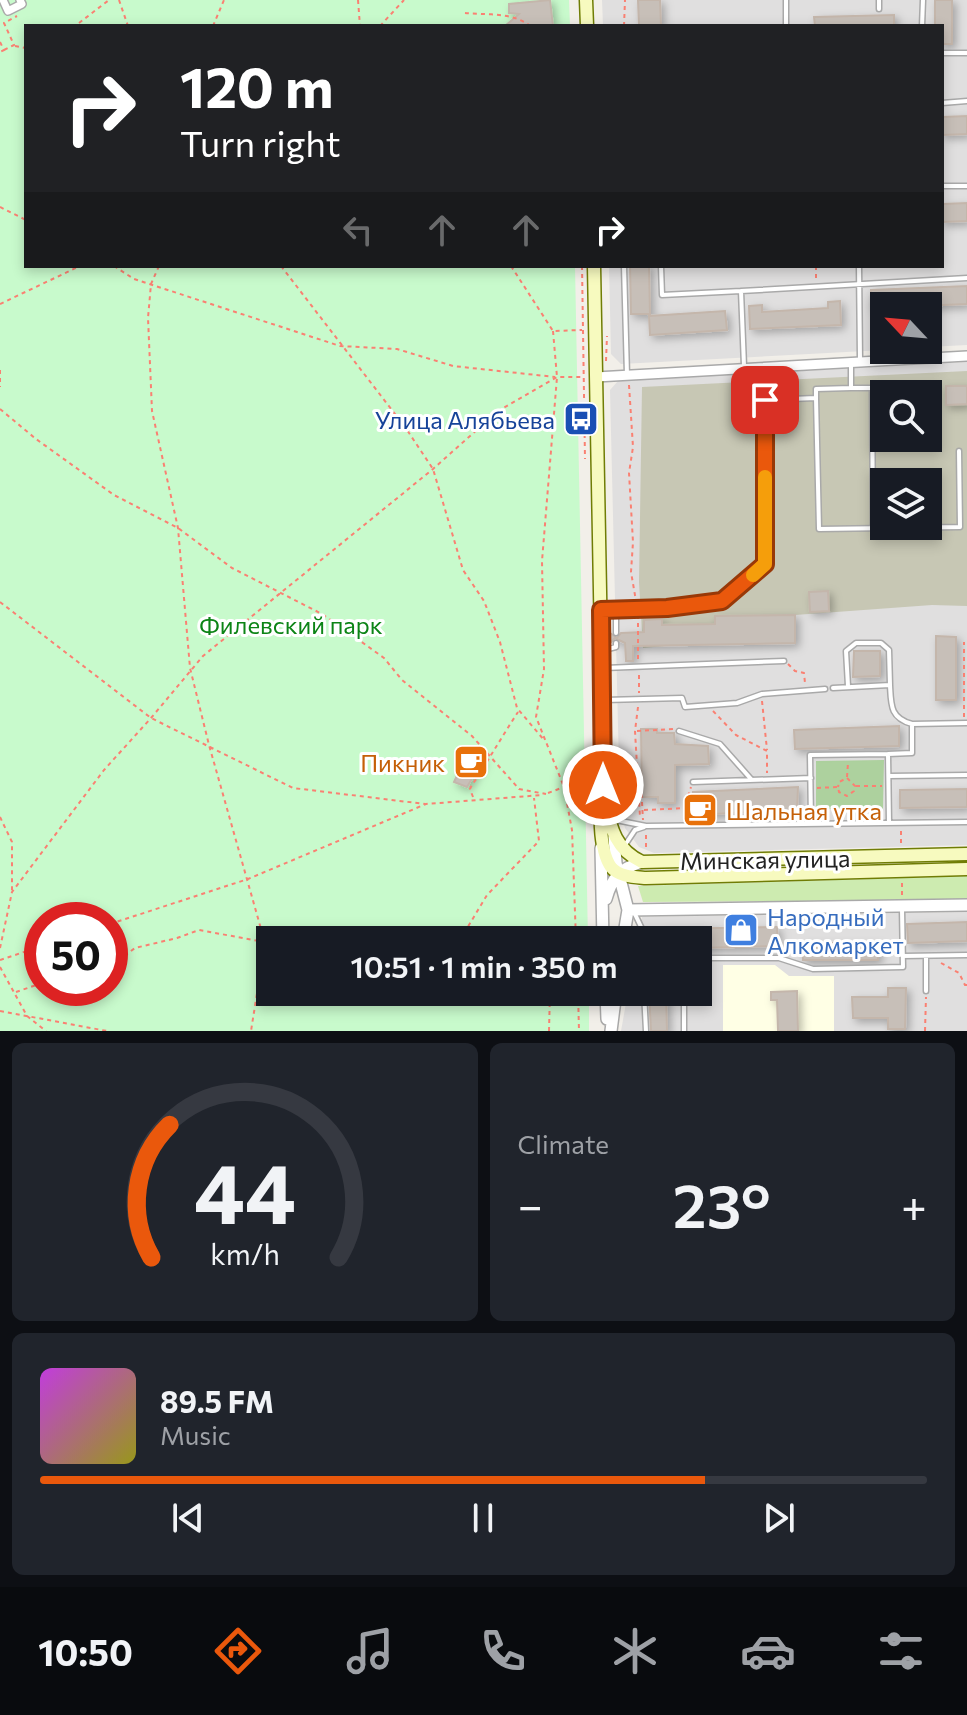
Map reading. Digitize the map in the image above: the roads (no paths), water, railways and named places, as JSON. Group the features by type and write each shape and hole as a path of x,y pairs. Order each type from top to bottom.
{"main road":[{"path":"586,0 587,24"},
{"path":"594,268 590,377 601,610 606,789 604,823 609,862 619,873"},
{"path":"604,823 624,849 644,856"},
{"name":"Минская улица","path":"644,856 967,854"},
{"name":"Минская улица","path":"619,873 646,878 967,869"}],"street":[{"path":"3,0 8,11 22,4 20,0"},
{"path":"590,377 967,356"},
{"path":"602,926 604,823"},
{"path":"614,837 624,897 630,910 626,926"},
{"path":"602,915 609,887 619,873 644,856"},
{"path":"624,897 646,878"},
{"name":"Минская улица","path":"630,910 967,905"},
{"path":"607,1006 609,1031"},
{"path":"609,1031 613,1006"}],"lane":[{"path":"786,0 786,24"},
{"path":"879,0 879,9"},
{"path":"922,24 923,0"},
{"path":"944,53 967,53"},
{"path":"944,103 967,101"},
{"path":"944,186 967,186"},
{"path":"624,268 627,375"},
{"path":"661,268 662,295 967,278"},
{"path":"851,388 859,268"},
{"path":"741,291 744,369"},
{"path":"870,528 819,529 816,389 872,388 873,468"},
{"path":"601,610 637,610 722,601 765,564 765,400 816,398"},
{"path":"942,527 960,527 959,451"},
{"path":"616,609 616,633"},
{"path":"602,651 616,647 616,643"},
{"path":"848,686 846,651 856,643 881,643 889,650 891,711 900,721 912,724 965,723"},
{"path":"602,668 784,661"},
{"path":"833,688 890,685"},
{"path":"602,700 682,698 685,707 708,706 737,703 762,694 805,693 825,689"},
{"path":"811,819 810,755 912,753 912,724"},
{"path":"679,731 720,744 751,779"},
{"path":"888,754 889,823"},
{"path":"889,776 967,775"},
{"path":"693,782 811,778"},
{"path":"604,823 646,826 811,819 889,823 967,822"},
{"path":"624,849 635,830 646,826"},
{"path":"712,958 779,958 813,969 903,967 902,906"},
{"path":"630,910 640,926"},
{"path":"903,956 967,955"},
{"path":"926,956 926,991"},
{"path":"645,1006 646,1031"},
{"path":"684,1006 684,1031"}],"place":[{"name":"Улица Алябьева","path":"581,419"},
{"name":"Пикник","path":"471,762"},
{"name":"Шальная утка","path":"700,810"},
{"name":"Народный Алкомаркет","path":"741,930"}],"park label":[{"name":"Филевский парк","path":"291,624"}]}
